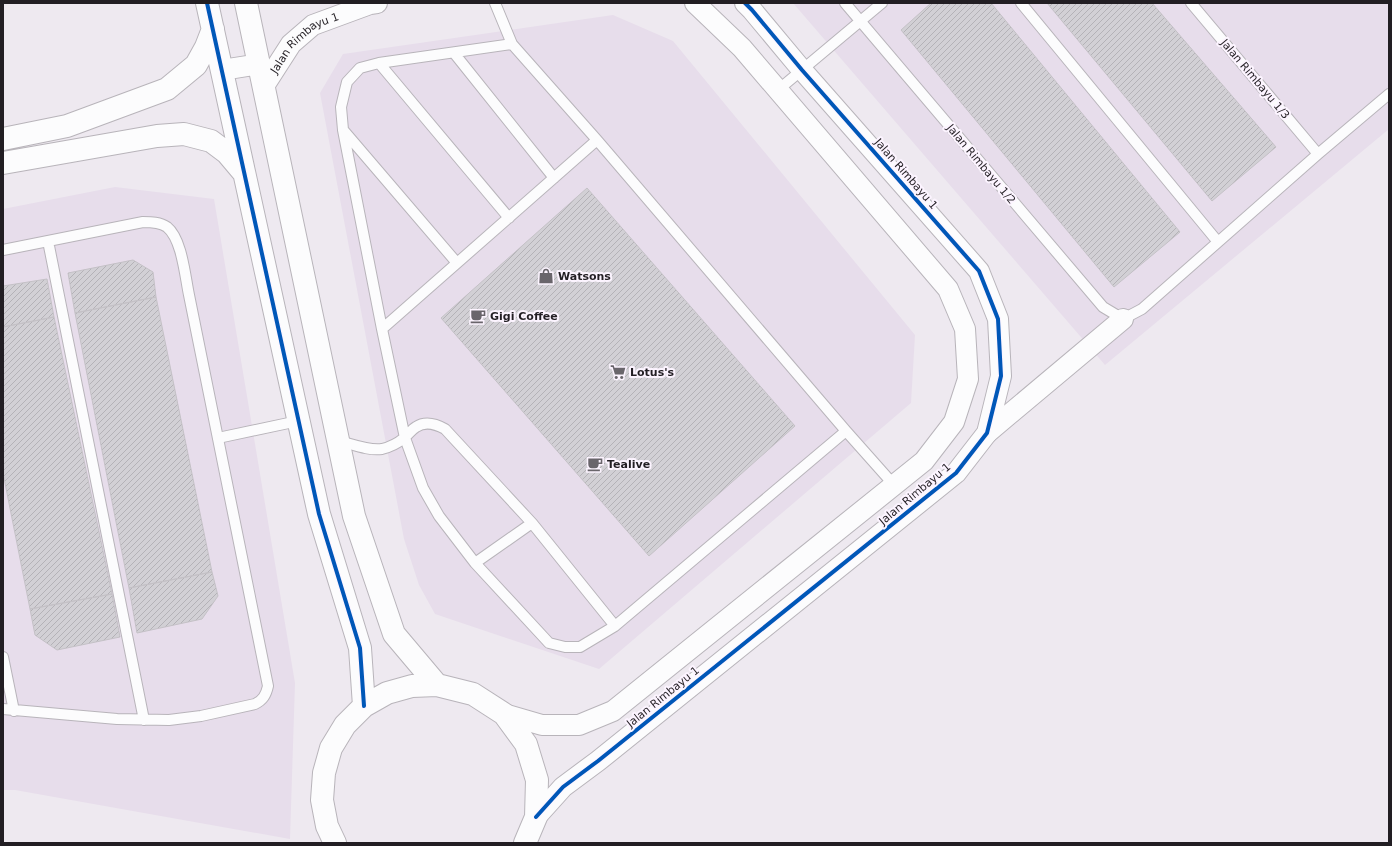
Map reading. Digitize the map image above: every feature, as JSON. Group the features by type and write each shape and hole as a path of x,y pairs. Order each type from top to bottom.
{"street":[{"path":"207,3 318,514 360,648 364,706"},
{"path":"246,3 354,516 394,634 437,685"},
{"name":"Jalan Rimbayu 1","path":"264,86 291,44 313,25 370,4 377,3"},
{"name":"Jalan Rimbayu 1","path":"504,714 542,725 579,725 613,711 924,460 954,422 968,379 965,329 948,289 742,48 695,3"},
{"name":"Jalan Rimbayu 1","path":"536,817 563,787 604,756 956,473 986,433 1001,376 998,319 979,271 745,3"},
{"path":"3,138 67,126 167,89 196,65 206,48 213,29"},
{"path":"222,70 260,64"},
{"path":"3,163 157,136 184,134 211,141 227,153 244,173"},
{"path":"986,433 1123,319"},
{"path":"335,843 327,826 322,800 324,773 332,748 345,725 364,706 387,693 412,686 437,685 473,694 504,714 526,744 537,780 536,817 525,843"}],"lane":[{"path":"495,3 512,44 597,140 894,485"},
{"name":"Jalan Rimbayu 1/2","path":"845,3 1103,307 1123,319"},
{"path":"778,90 882,3"},
{"path":"1021,3 1218,242"},
{"name":"Jalan Rimbayu 1/3","path":"1191,3 1318,154"},
{"path":"512,44 379,63 360,68 347,82 341,107 344,130 382,329 405,438 423,488 439,516 475,563 549,643 565,647 580,647 614,626 846,431"},
{"path":"454,53 554,178"},
{"path":"379,63 509,218"},
{"path":"1123,319 1142,309 1318,154 1389,94"},
{"path":"344,130 457,263"},
{"path":"382,329 597,140"},
{"path":"3,250 143,222 158,223 167,227 174,236 179,248 268,686 267,693 261,701 255,704 201,716 169,720 117,719 3,710"},
{"path":"48,240 144,720"},
{"path":"218,438 298,421"},
{"path":"339,441 373,449 381,449 394,445 405,438 416,427 426,424 436,424 445,429 532,523 614,626"},
{"path":"475,563 532,523"},
{"path":"3,657 14,711"}],"shaded area":[{"path":"793,3 1389,3 1389,129 1105,365"},
{"path":"613,15 673,41 915,335 911,403 599,669 435,614 419,585 404,539 320,93 343,54"},
{"path":"115,187 214,199 295,683 290,839 15,790 3,790 3,209"}],"building":[{"path":"931,3 991,3 1180,232 1114,287 901,30"},
{"path":"1047,3 1152,3 1276,147 1212,201"},
{"name":"Lotus's","path":"587,188 795,426 649,556 441,318"},
{"path":"133,260 153,272 156,297 75,313 68,273"},
{"path":"47,279 54,317 3,327 3,286"},
{"path":"156,297 212,572 129,588 75,313"},
{"path":"54,317 112,594 30,609 3,473 3,327"},
{"path":"212,572 218,596 202,619 137,633 129,588"},
{"path":"112,594 120,637 57,650 35,635 30,609"}],"cycle path":[{"path":"207,3 319,514 360,648 364,706"},
{"path":"536,817 563,787 598,761 956,473 987,433 1001,376 998,319 979,271 745,3"}],"place":[{"name":"Watsons","path":"546,276"},
{"name":"Gigi Coffee","path":"478,316"},
{"name":"Lotus's","path":"618,372"},
{"name":"Tealive","path":"595,464"}]}
